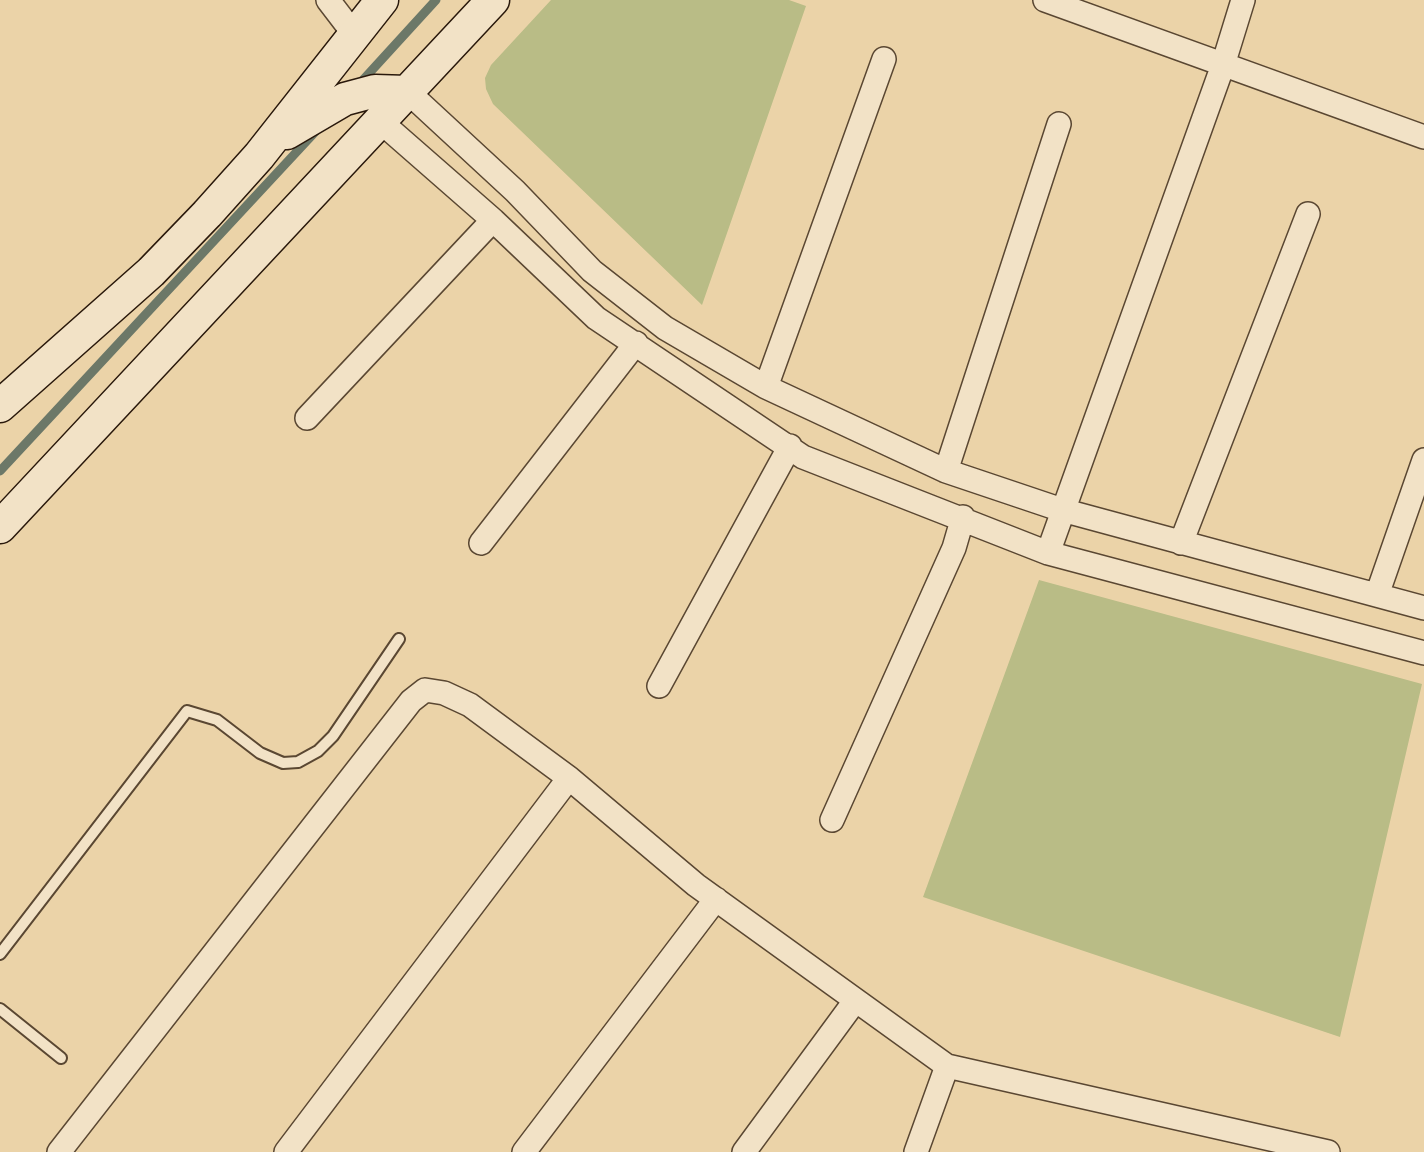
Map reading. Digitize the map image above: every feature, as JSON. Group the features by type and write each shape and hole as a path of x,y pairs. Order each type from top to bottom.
{"street":[{"path":"328,0 354,34"},
{"path":"0,406 151,272 259,156 382,0"},
{"path":"0,527 493,0"},
{"path":"1045,0 1424,137"},
{"path":"1048,553 1223,65 1243,0"},
{"path":"766,387 884,59"},
{"path":"259,156 303,121 345,99 375,91 408,92 515,191 592,271 665,328 766,387 947,471 1062,510 1424,608"},
{"path":"381,122 493,220 596,318 803,457 963,517 1048,553 1424,653"},
{"path":"947,471 1059,124"},
{"path":"1181,543 1308,214"},
{"path":"307,418 493,220"},
{"path":"481,543 636,344"},
{"path":"659,686 790,446"},
{"path":"1377,595 1424,460"},
{"path":"832,820 954,548 963,517"},
{"path":"59,1152 411,701 425,690 444,693 470,705 569,778 716,899 947,1066 1328,1152"},
{"path":"286,1152 569,778"},
{"path":"524,1152 716,899"},
{"path":"744,1152 855,1001"},
{"path":"916,1152 947,1066"}],"lane":[{"path":"0,954 187,711 217,720 260,753 283,763 298,762 318,751 333,736 399,639"},
{"path":"0,1009 61,1058"}],"green space":[{"path":"551,0 789,0 806,6 702,305 493,104 486,89 485,78 491,65"},
{"path":"1039,580 1422,684 1340,1037 923,897"}],"waterway":[{"path":"362,81 436,0"},
{"path":"0,471 316,131"}]}
